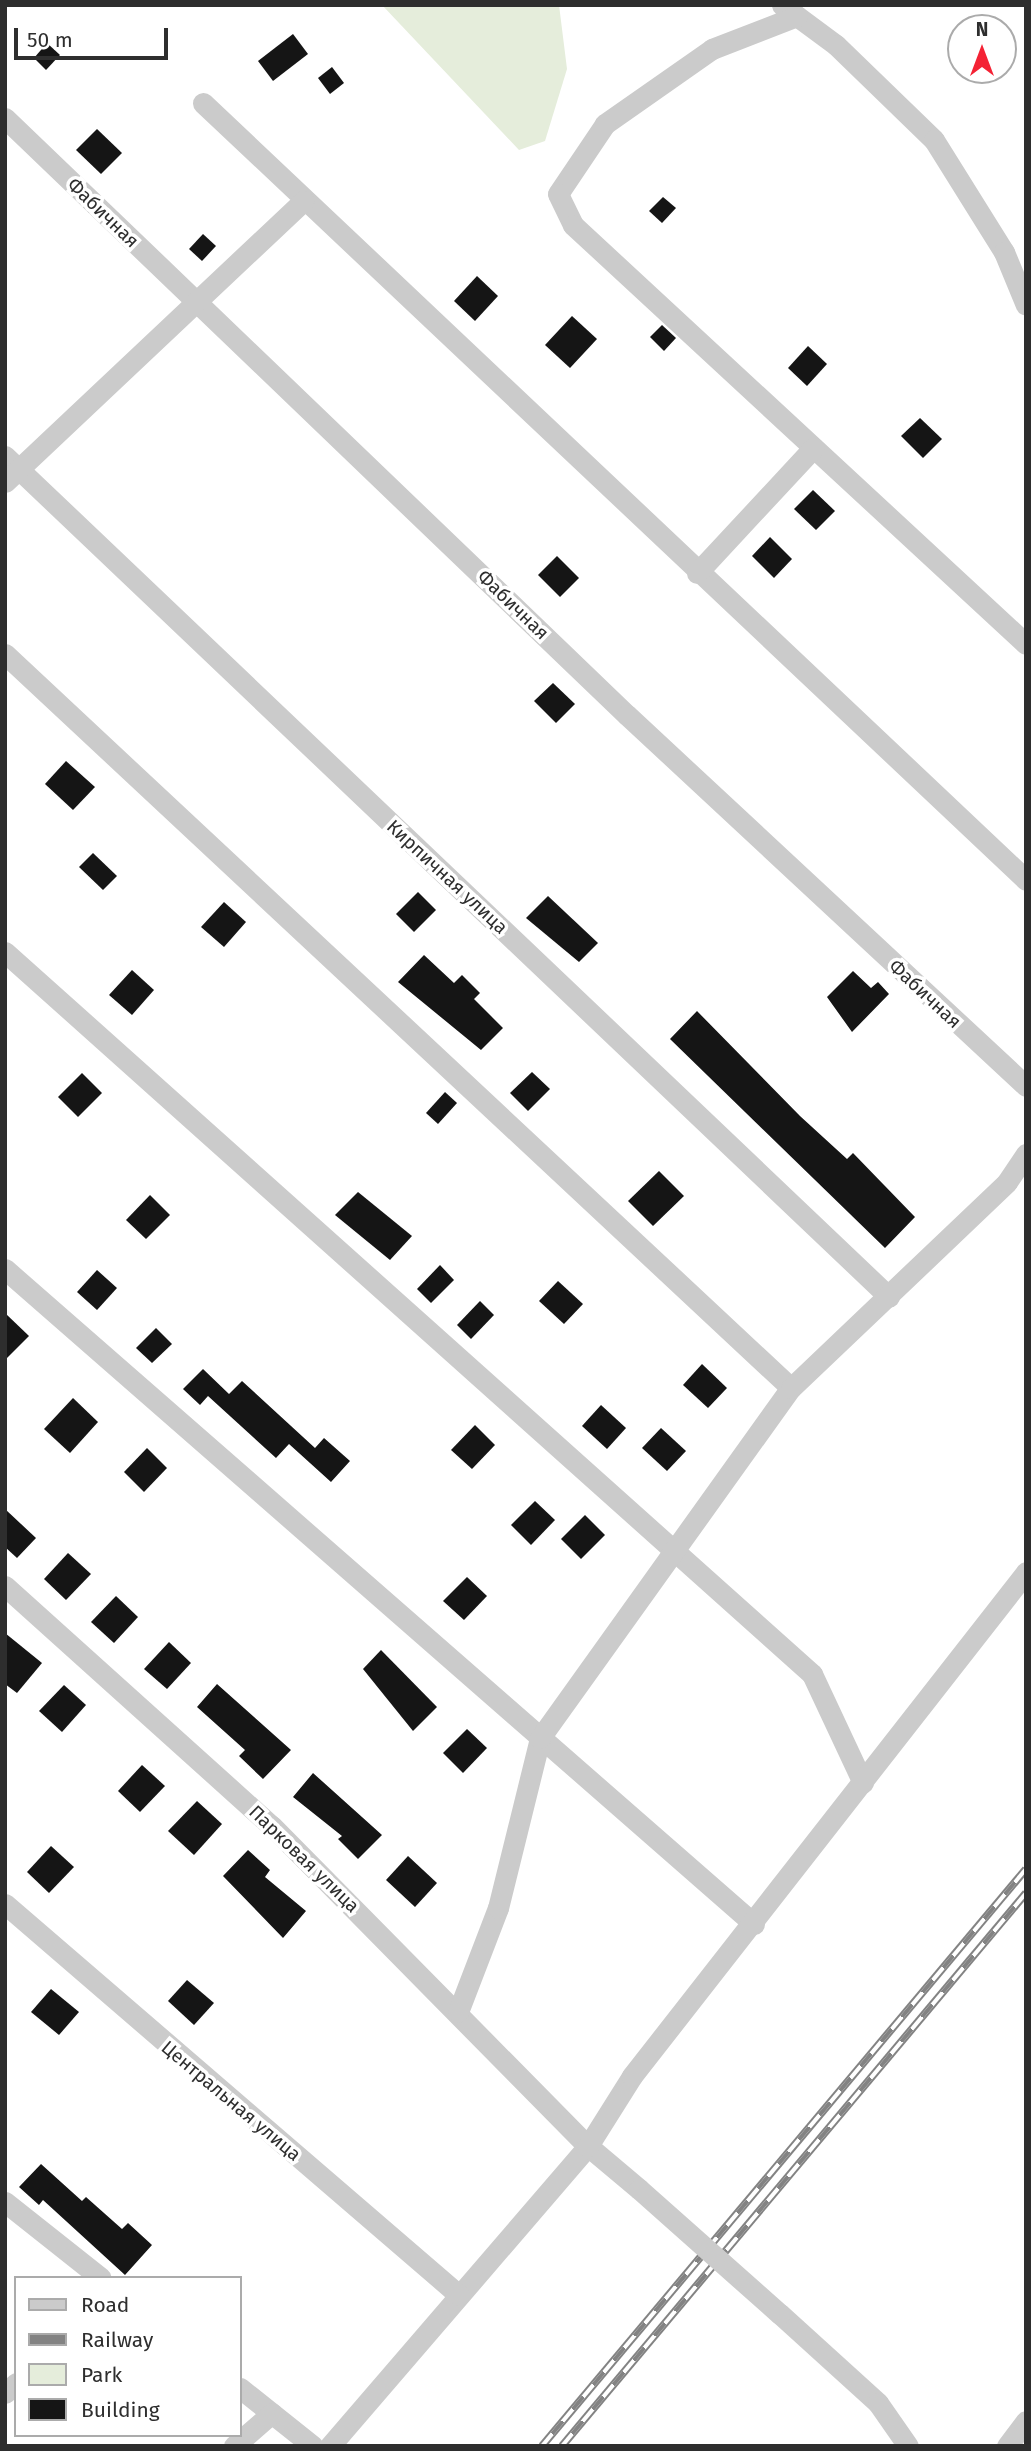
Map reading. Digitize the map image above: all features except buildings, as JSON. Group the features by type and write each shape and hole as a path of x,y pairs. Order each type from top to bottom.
{"street":[{"path":"1026,305 1003,251 934,140 836,45 790,11 712,49 615,116 558,194 573,225 1026,644"},
{"path":"203,103 697,573 1026,880"},
{"name":"Фабичная","path":"5,118 1026,1086"},
{"path":"10,469 303,201"},
{"path":"697,573 813,448"},
{"name":"Кирпичная улица","path":"10,469 890,1297"},
{"path":"5,654 791,1388"},
{"path":"5,952 812,1674 863,1783"},
{"path":"458,2012 498,1908 540,1738 672,1549 791,1388 890,1297 1007,1182 1026,1154"},
{"path":"5,1269 754,1924"},
{"path":"330,2446 588,2146 632,2076 754,1924 1026,1572"},
{"name":"Парковая улица","path":"5,1587 272,1826 588,2146 878,2403 908,2446"},
{"name":"Центральная улица","path":"5,1904 460,2295"},
{"path":"5,2202 98,2276"},
{"path":"242,2390 313,2446"},
{"path":"234,2446 272,2413"},
{"path":"1007,2446 1026,2421"}],"green space":[{"path":"382,5 559,5 567,69 545,141 519,150"}],"railway":[{"path":"542,2446 1026,1869"},
{"path":"562,2446 1026,1893"}]}
